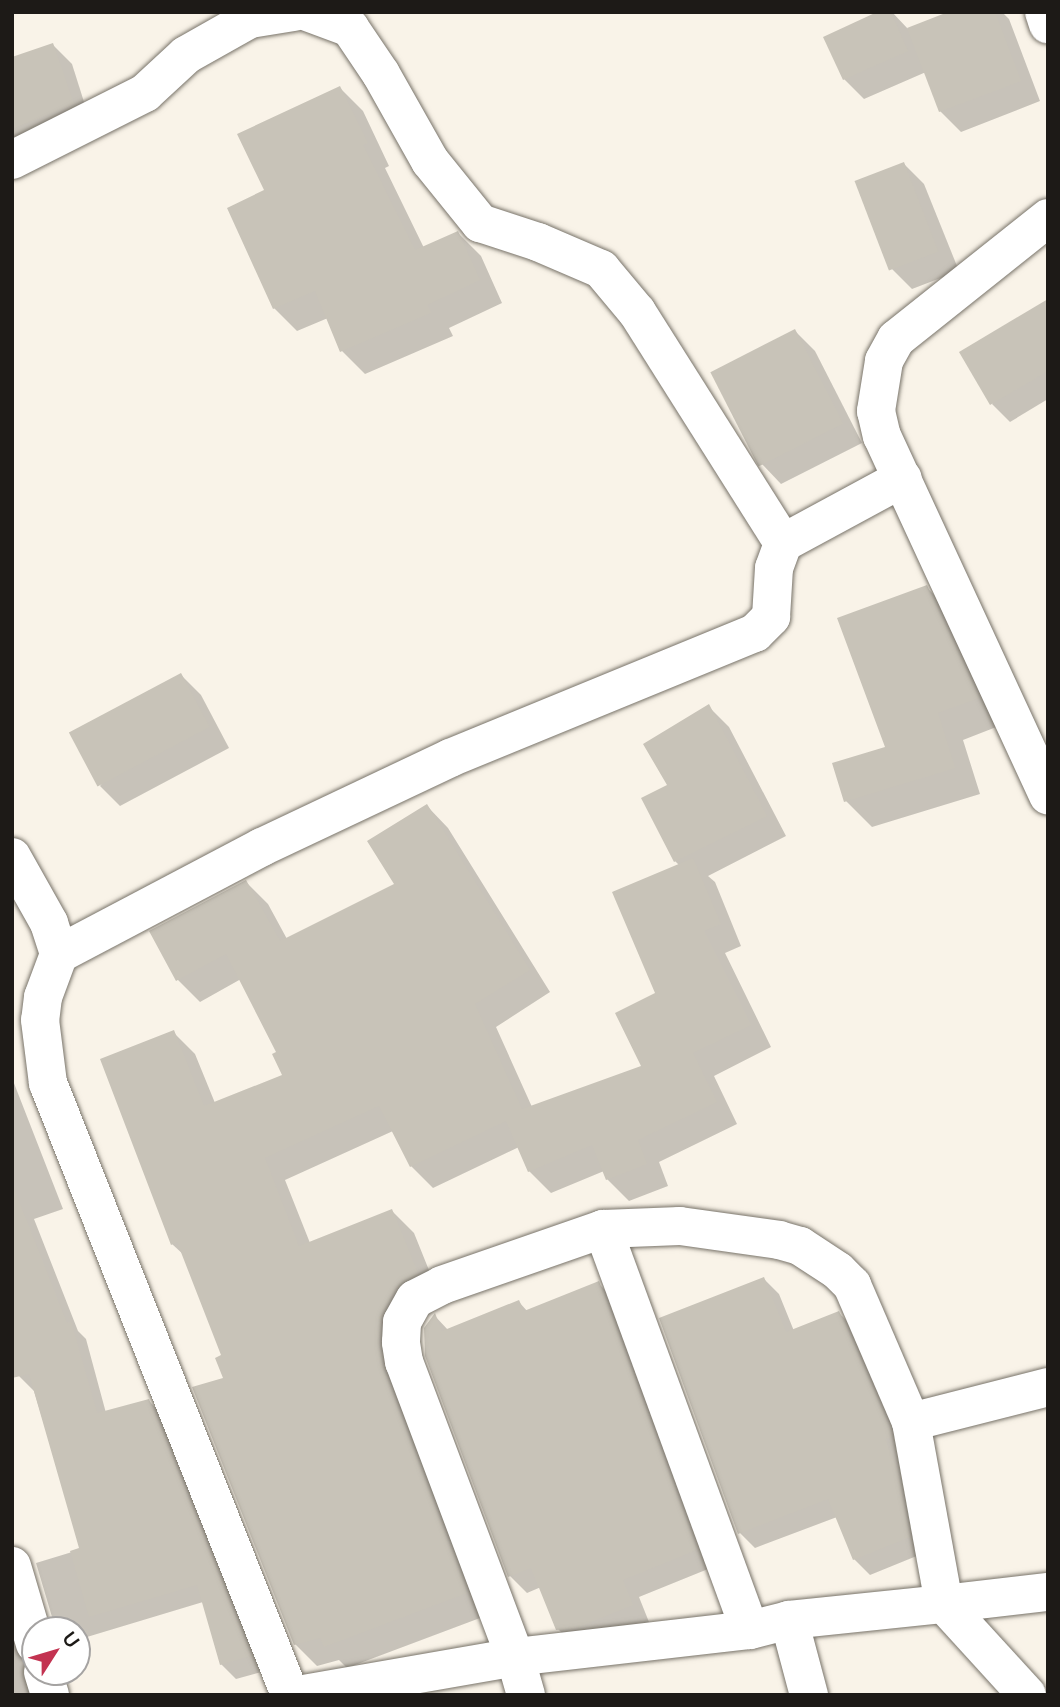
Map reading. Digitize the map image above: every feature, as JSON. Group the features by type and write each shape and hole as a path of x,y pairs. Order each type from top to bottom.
{"street":[{"path":"12,160 145,93 186,55 250,19 293,12"},
{"path":"307,12 350,28 381,74 430,161 480,223 538,242 601,269 637,312 783,543"},
{"path":"1044,12 1048,24"},
{"path":"1048,218 896,339 884,361 876,411 882,436 1048,795"},
{"path":"59,954 262,847 450,758 755,633 771,617 774,568 783,543 903,478"},
{"path":"12,857 49,923 59,954 43,997 40,1020 48,1083 290,1695"},
{"path":"526,1695 515,1657 404,1362 402,1322 415,1299 442,1285 603,1229 680,1226 779,1240 800,1246 817,1256 852,1285 911,1422 944,1604 1027,1695"},
{"path":"603,1229 750,1630"},
{"path":"911,1422 1048,1387"},
{"path":"12,1566 27,1616"},
{"path":"298,1695 515,1657 750,1630 789,1620 1048,1592"},
{"path":"789,1620 809,1695"}],"building":[{"path":"877,12 891,12 908,51 843,80 823,37"},
{"path":"948,12 995,12 1021,81 939,112 907,28"},
{"path":"53,43 74,104 12,129 12,57"},
{"path":"340,86 368,143 363,145 415,250 458,231 480,280 427,305 431,313 340,352 315,291 273,309 227,208 264,190 237,134"},
{"path":"904,162 938,252 889,271 855,181"},
{"path":"1048,299 1048,371 990,405 959,352"},
{"path":"795,329 843,423 758,467 710,372"},
{"path":"927,585 979,698 938,713 955,768 844,802 832,763 885,747 837,618"},
{"path":"181,673 210,727 98,786 69,733"},
{"path":"709,704 767,816 674,862 641,798 667,785 643,744"},
{"path":"427,804 530,970 475,1004 522,1109 641,1066 615,1013 655,993 612,892 693,858 721,924 704,931 751,1025 693,1053 717,1102 638,1140 647,1164 606,1180 592,1145 528,1172 506,1121 410,1167 379,1106 265,1158 299,1246 392,1209 418,1273 396,1288 383,1312 379,1341 382,1365 467,1593 324,1647 320,1638 294,1645 192,1387 223,1378 215,1358 221,1355 177,1242 171,1245 100,1059 174,1030 204,1106 282,1075 272,1054 276,1052 226,954 176,981 149,931 246,880 280,941 394,884 367,841"},
{"path":"15,1191 67,1323 71,1322 97,1413 149,1399 251,1656 220,1665 197,1585 89,1616 70,1551 79,1548 29,1374 12,1378 12,1192"},
{"path":"764,1277 786,1332 839,1311 890,1428 891,1437 885,1439 898,1471 910,1537 853,1560 828,1499 738,1534 659,1318"},
{"path":"599,1281 697,1550 623,1580 633,1605 576,1628 556,1630 531,1568 508,1577 425,1356 424,1328 435,1313 442,1331 519,1300 524,1311"}]}
